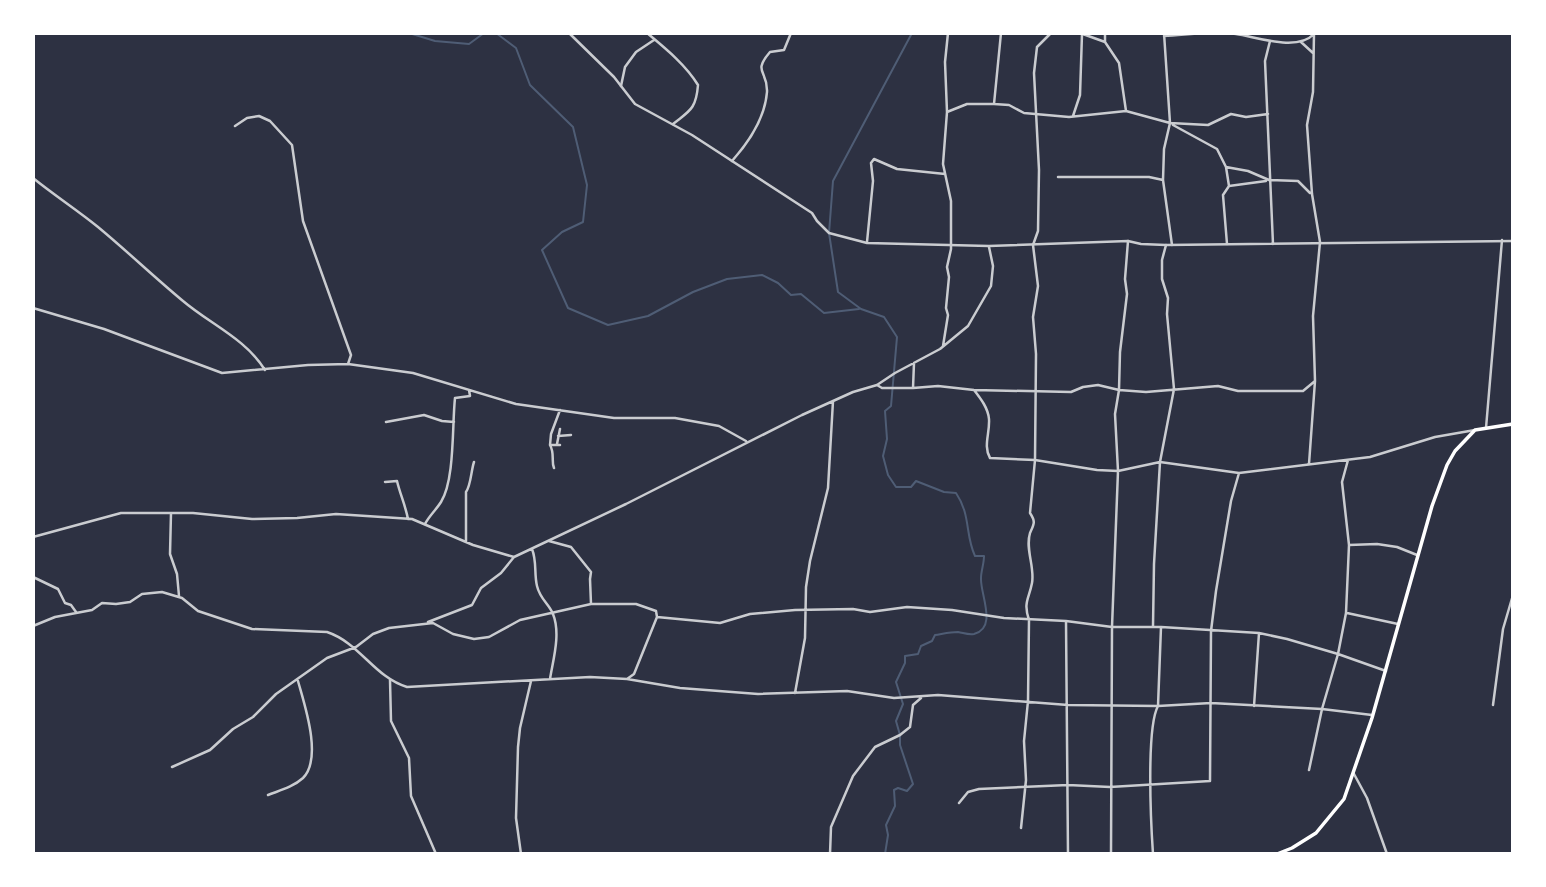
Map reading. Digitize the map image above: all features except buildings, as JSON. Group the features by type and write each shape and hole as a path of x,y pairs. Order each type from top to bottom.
{"main road":[{"path":"1277,854 1292,848 1316,832 1337,809 1354,774 1447,465 1455,451 1475,430 1513,424"}],"street":[{"path":"569,33 635,104 673,124 812,213 829,233 867,243 989,246 1075,242 1172,245 1513,241"},
{"path":"647,33 692,75 698,85 691,110 687,116 673,124"},
{"path":"732,161 748,141 760,118 767,90 760,67 762,62 773,50 784,50 792,33"},
{"path":"943,346 948,315 947,267 951,246 951,201 943,156 947,112 945,62 948,33"},
{"path":"994,104 1000,33"},
{"path":"1021,828 1026,786 1024,741 1030,620 1026,610 1027,595 1032,586 1033,570 1029,560 1030,533 1034,528 1034,519 1030,513 1035,460 1033,317 1038,286 1033,245 1038,230 1034,73 1037,47 1051,33"},
{"path":"1105,33 1105,42 1119,63 1126,111"},
{"path":"1073,116 1080,95 1081,34 1105,42"},
{"path":"1172,245 1163,180 1164,149 1170,123 1164,35 1234,34 1270,41 1301,42 1309,40 1314,34"},
{"path":"1309,464 1315,381 1313,316 1320,242 1312,194 1307,125 1313,92 1314,34"},
{"path":"621,86 625,67 635,54 655,40"},
{"path":"1270,41 1265,61 1273,244"},
{"path":"1301,42 1313,53"},
{"path":"947,112 967,104 994,104 1009,105 1024,113 1073,116 1126,111 1170,123 1208,125 1231,114 1246,117 1268,114"},
{"path":"235,126 247,118 259,116 270,121 292,145 303,221 351,355 348,364"},
{"path":"1170,123 1217,149 1226,166 1229,186 1223,195 1227,244"},
{"path":"867,243 873,181 871,163 874,159 897,169 945,174"},
{"path":"1226,166 1269,180"},
{"path":"1058,177 1149,177 1163,180"},
{"path":"33,178 99,227 145,265 182,301 243,345 257,357 265,370"},
{"path":"1229,186 1269,180 1298,181 1312,194"},
{"path":"1486,428 1502,240"},
{"path":"1111,854 1112,627 1118,471 1115,414 1127,294 1125,279 1128,242"},
{"path":"1153,628 1160,462 1174,389 1168,298 1162,279 1162,260 1166,245"},
{"path":"428,623 472,605 481,588 501,573 514,557 747,441 833,401 877,385 943,346 968,326 991,286 993,266 989,246"},
{"path":"33,308 104,330 222,373 348,364 413,373 516,404 614,418 675,418 719,426 747,441"},
{"path":"913,388 914,363"},
{"path":"877,385 882,388 938,386 974,390 1071,392 1098,385 1146,392 1218,386 1238,391 1303,391 1315,381"},
{"path":"425,524 442,501 450,464 456,398 470,396 470,390"},
{"path":"974,390 985,406 989,418 986,451 990,458 1035,460 1097,470 1118,471 1160,462 1239,473 1348,460 1393,451 1435,437 1475,430"},
{"path":"795,693 805,638 810,561 828,488 833,401"},
{"path":"554,468 551,434 560,410"},
{"path":"386,422 424,415 454,422"},
{"path":"550,445 559,444 561,429"},
{"path":"558,436 570,435"},
{"path":"1309,770 1346,613 1349,545 1342,482 1348,460"},
{"path":"466,542 466,492 470,487 469,478 474,462"},
{"path":"959,803 972,790 1068,785 1151,786 1210,781 1211,631 1231,501 1239,473"},
{"path":"385,482 397,481 397,490 404,499 408,519"},
{"path":"33,537 121,513 171,513 252,519 335,514 408,519 514,557"},
{"path":"171,513 170,554 177,574 179,597"},
{"path":"549,541 571,547 592,572 591,604"},
{"path":"1349,545 1387,545 1418,555"},
{"path":"532,549 537,588 543,602 553,613 555,648 550,679"},
{"path":"33,577 58,589 65,603 71,605 76,612"},
{"path":"33,626 76,612 92,610 102,603 130,602 142,594 162,592 179,597 198,611 252,629 327,632 356,647 384,677 408,687 590,677 758,694 847,691 897,698 938,695 1068,705 1158,706 1211,703 1322,709 1372,715"},
{"path":"1493,705 1503,629 1513,595"},
{"path":"172,767 210,750 233,729 253,717 276,694 327,658 356,647 373,634 389,628 436,623 453,634 474,639 489,637 520,620 591,604 643,604 656,611 657,617 634,674 627,679"},
{"path":"657,617 720,623 750,614 853,609 870,611 907,607 952,610 1112,627 1259,633 1338,654 1385,671"},
{"path":"1346,613 1398,624"},
{"path":"1066,621 1069,854"},
{"path":"1153,854 1151,786 1161,627"},
{"path":"1254,706 1259,633"},
{"path":"268,795 291,787 306,775 310,764 312,733 298,679"},
{"path":"390,680 391,721 408,758 411,796 436,854"},
{"path":"521,854 516,818 518,747 531,681"},
{"path":"830,854 831,827 853,776 875,747 910,727 913,705 923,696"},
{"path":"1354,774 1367,798 1387,854"}],"waterway":[{"path":"409,33 435,41 469,44 484,33"},
{"path":"496,33 516,48 530,85 573,127 587,185 583,222 562,232 542,250 568,308 608,325 648,316 693,292 727,279 762,275 778,283 791,295 801,294 824,313 859,309"},
{"path":"885,854 888,835 886,825 895,806 894,790 898,788 907,791 913,784 900,745 896,721 903,704 896,682 905,663 905,656 918,654 921,646 932,641 935,635 958,632 974,634 981,631 986,618 981,585 984,556 975,556 964,509 956,493 944,492 916,481 911,487 896,487 888,475 883,456 887,439 885,411 891,406 897,337 884,317 861,309 838,292 829,233 833,181 912,33"}]}
